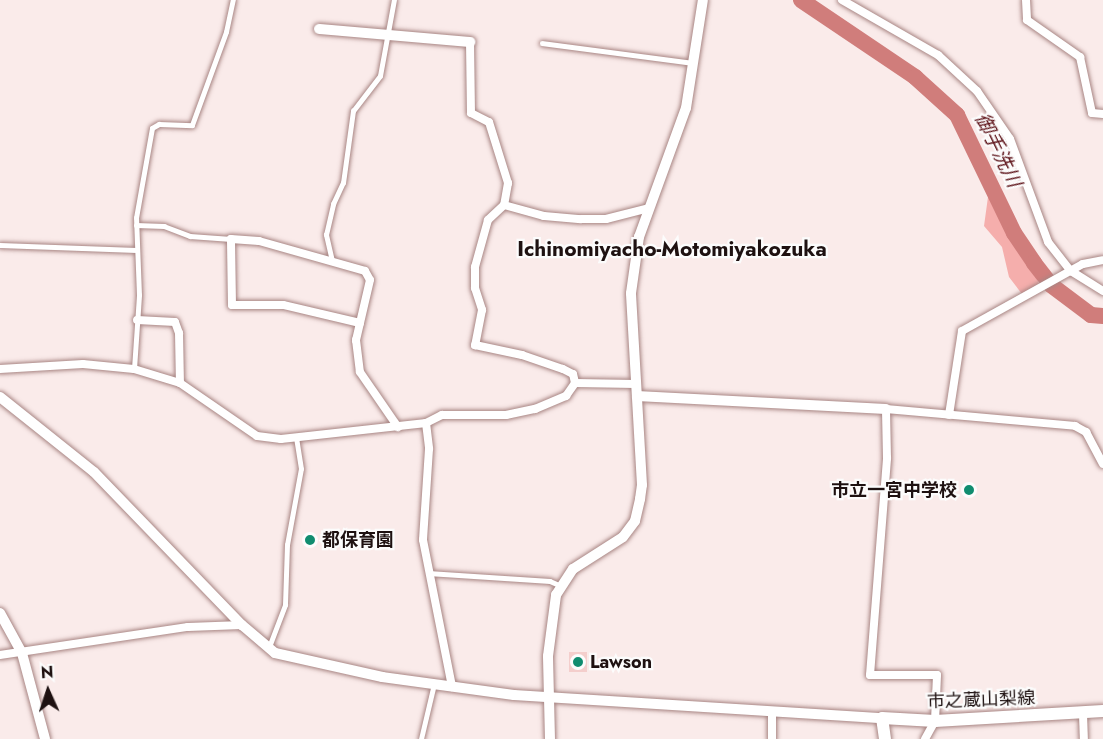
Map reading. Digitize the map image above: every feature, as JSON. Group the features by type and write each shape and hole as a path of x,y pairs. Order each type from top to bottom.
{"main road":[{"name":"市之蔵山梨線","path":"882,718 935,721 1083,714 1103,711"},
{"path":"882,718 885,739"}],"street":[{"path":"550,739 552,613 561,586 573,569 623,537 635,521 642,485 631,293 639,237 686,108 703,0"},
{"path":"842,0 938,55 977,91 1010,139 1048,242 1071,271 1103,291"},
{"path":"1026,0 1027,20 1080,57 1092,113 1103,114"},
{"path":"0,369 83,364 134,369 180,383 256,436 296,438 426,423 442,415 506,415 535,410 566,396 575,382 573,374 522,355 475,345 482,310 475,288 475,267 488,220 504,205 508,183 489,122 471,113 470,42 387,38 319,29"},
{"path":"504,205 544,216 581,219 606,219 649,208"},
{"path":"360,323 283,305 232,305 231,239 259,241 365,272 370,280 360,323 356,340 360,372 398,427"},
{"path":"949,415 962,331 1028,297 1071,271 1103,260"},
{"path":"137,320 175,322 179,333 180,383"},
{"path":"575,382 636,384"},
{"path":"637,396 886,409 1075,426 1086,432 1103,464"},
{"path":"0,397 94,472 268,649 316,665 452,687 550,698 882,718"},
{"path":"886,409 887,458 870,675 937,675 935,721 925,739"},
{"path":"426,423 429,449 423,540 452,687"},
{"path":"0,613 22,653 45,739"},
{"path":"0,655 166,630 242,625"},
{"path":"772,711 772,739"},
{"path":"1083,714 1084,739"}],"lane":[{"path":"134,369 137,320 136,225 152,128 159,124 192,125 226,32 233,0"},
{"path":"332,263 326,235 333,204 343,183 353,111 380,76 394,0"},
{"path":"542,44 693,63"},
{"path":"136,225 164,226 190,237 231,239"},
{"path":"0,245 136,250"},
{"path":"268,649 285,605 286,545 301,469 296,438"},
{"path":"428,573 550,581 561,586"},
{"path":"421,739 434,684"}],"shaded area":[{"path":"988,197 994,198 1009,231 1036,275 1039,284 1022,294 1009,277 1002,247 984,226"}],"building":[{"path":"569,652 587,652 587,672 569,672"}],"waterway":[{"name":"御手洗川","path":"801,0 915,77 957,115 1014,233 1034,263 1051,285 1091,315 1103,316"}],"place":[{"name":"市立一宮中学校","path":"969,490"},
{"name":"都保育園","path":"310,540"},
{"name":"Lawson","path":"578,662"}],"district":[{"name":"Ichinomiyacho-Motomiyakozuka","path":"672,249"}]}
